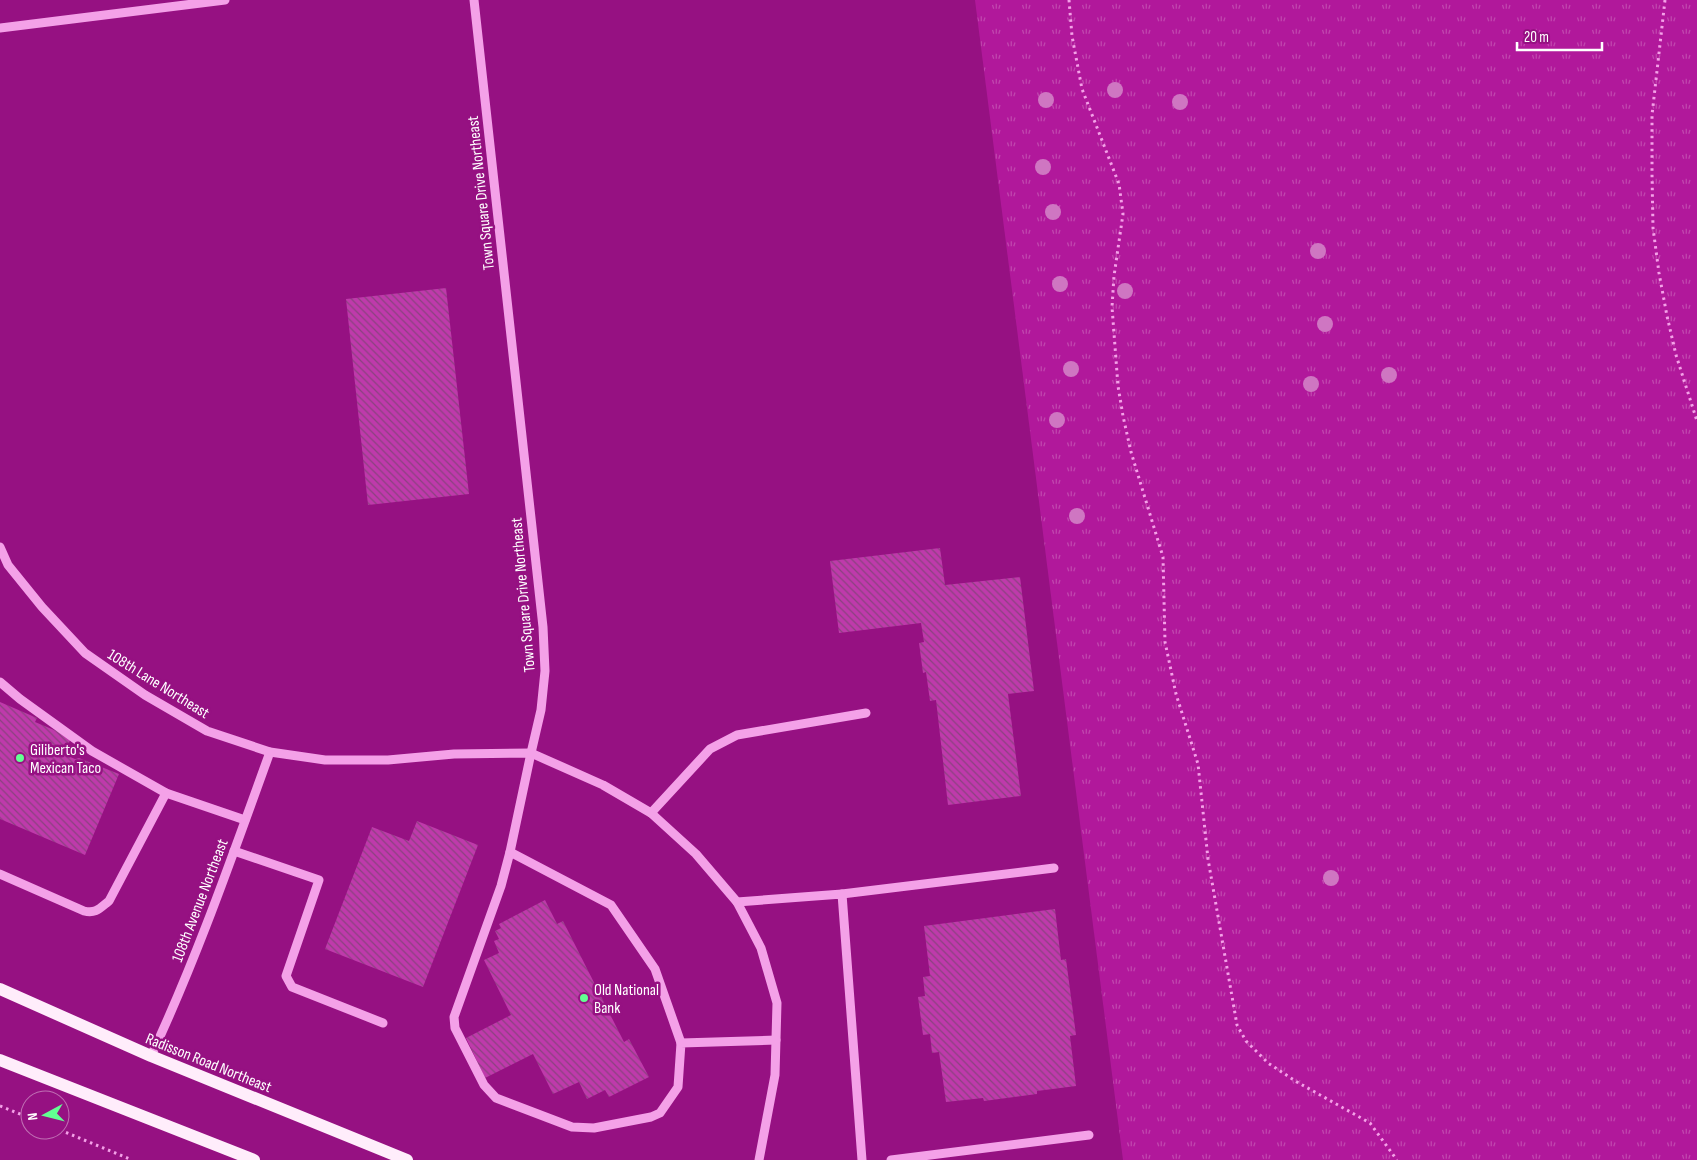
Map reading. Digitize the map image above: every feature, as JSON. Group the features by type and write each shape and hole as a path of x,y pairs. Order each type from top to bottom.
{"main road":[{"name":"Radisson Road Northeast","path":"0,990 151,1056 407,1160"},
{"path":"0,1060 254,1160"}],"street":[{"path":"0,28 226,0"},
{"name":"Town Square Drive Northeast","path":"474,0 543,627 545,671 541,710 510,852 501,886 454,1017 455,1028 484,1085 496,1098 572,1127 594,1128 650,1117 660,1113 678,1087 680,1044"},
{"name":"108th Lane Northeast","path":"0,547 4,568 85,653 145,695 207,731 270,752 325,760 388,760 454,754 531,753"},
{"path":"0,682 20,699 92,751 166,793 245,820"},
{"path":"651,813 710,749 738,735 866,713"},
{"name":"108th Avenue Northeast","path":"151,1056 168,1019 234,851 270,752"},
{"path":"531,753 603,786 651,813 696,854 736,902 761,948 777,1003 775,1075 758,1160"},
{"path":"0,874 92,913 109,901 166,793"},
{"path":"234,851 320,880 286,976 292,987 383,1023"},
{"path":"510,852 611,905 655,969 680,1044 776,1040"},
{"path":"736,902 842,894 1054,868"},
{"path":"842,894 862,1160"},
{"path":"891,1160 1089,1135"}],"path":[{"path":"1069,0 1072,36 1082,89 1119,184 1124,214 1114,276 1112,307 1122,416 1163,557 1165,642 1176,694 1198,764 1208,859 1237,1025 1246,1041 1268,1063 1297,1082 1370,1123 1397,1160"},
{"path":"1665,0 1652,115 1653,228 1667,316 1676,355 1697,421"},
{"path":"0,1106 20,1114"},
{"path":"70,1134 132,1160"}],"green space":[{"path":"975,0 1697,0 1697,1160 1123,1160"}],"building":[{"path":"446,288 469,494 368,505 346,299"},
{"path":"940,548 945,585 1020,577 1034,691 1008,694 1021,796 948,805 936,700 930,701 926,672 923,673 919,643 924,642 921,623 839,633 830,561"},
{"path":"0,702 37,718 35,722 71,737 67,749 70,750 68,756 75,759 79,758 119,774 85,855 0,819"},
{"path":"417,821 478,845 423,987 325,949 372,827 409,841"},
{"path":"545,900 557,924 563,921 624,1042 629,1039 649,1077 609,1097 605,1090 587,1099 579,1082 553,1094 533,1054 485,1078 466,1038 511,1015 484,960 499,953 494,941 499,939 495,931 501,928 499,924"},
{"path":"1055,909 1061,960 1066,959 1076,1035 1070,1036 1076,1086 1037,1091 1037,1094 984,1101 983,1098 946,1102 939,1052 932,1053 930,1034 923,1035 918,997 925,996 923,977 930,976 924,926"}],"place":[{"name":"Giliberto's Mexican Taco","path":"20,758"},
{"name":"Old National Bank","path":"584,998"}]}
